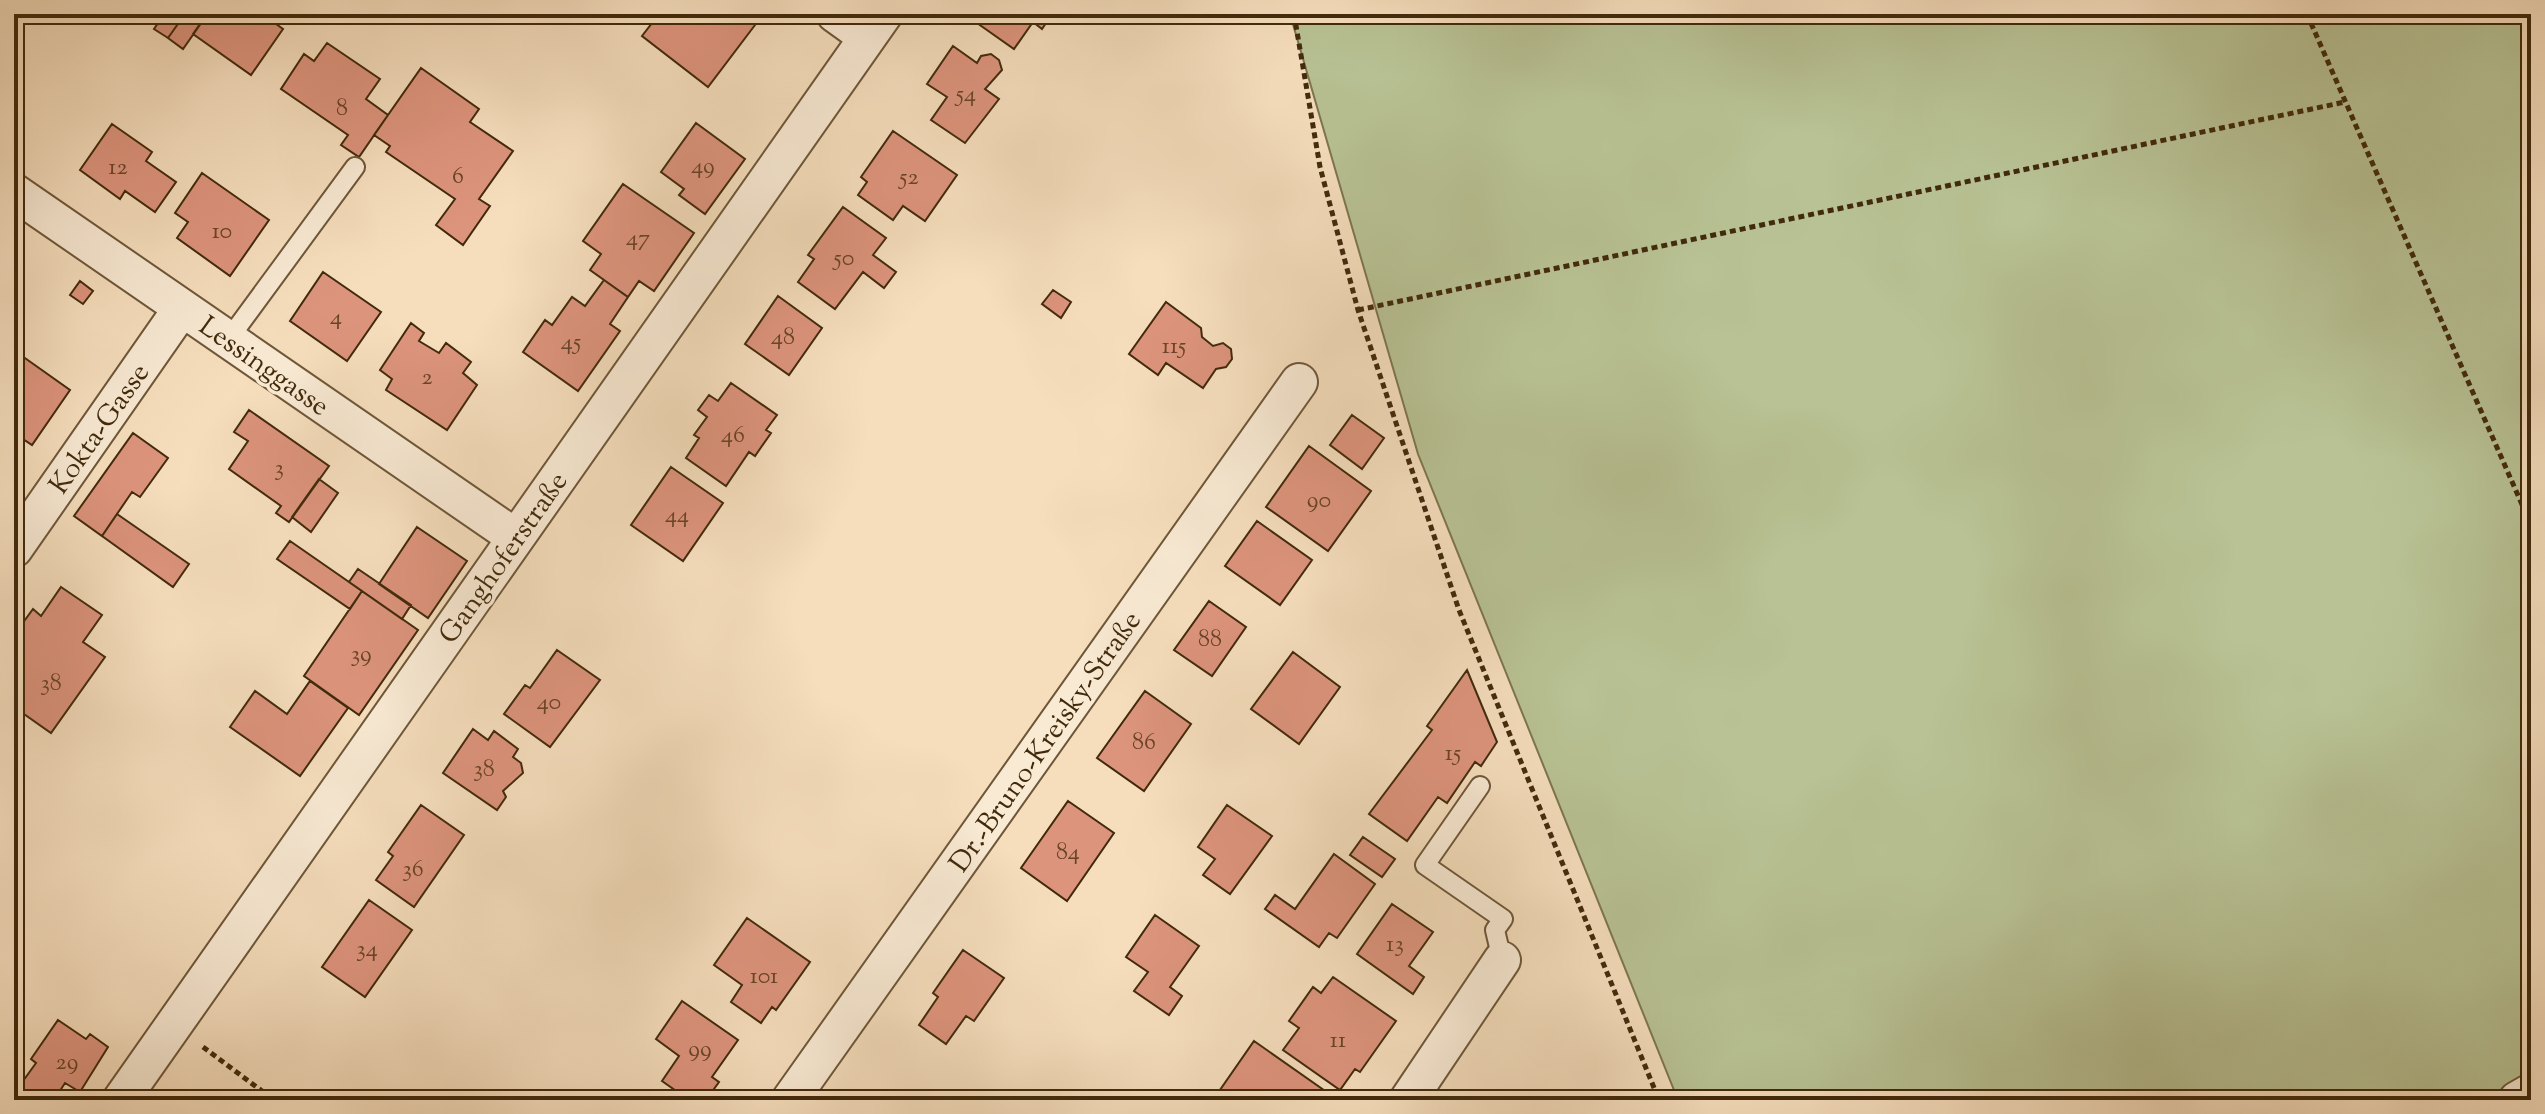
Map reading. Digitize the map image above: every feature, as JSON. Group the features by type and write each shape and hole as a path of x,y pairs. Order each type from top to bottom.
{"street":[{"path":"835,14 875,26"},
{"name":"Ganghoferstraße","path":"121,1100 875,26"},
{"name":"Lessinggasse","path":"14,192 515,537"},
{"name":"Kokta-Gasse","path":"14,549 182,308"},
{"name":"Dr.-Bruno-Kreisky-Straße","path":"790,1100 1299,382"},
{"path":"1408,1100 1502,960"},
{"path":"2517,1100 2531,1092"}],"lane":[{"path":"228,340 355,167"},
{"path":"1480,786 1425,865 1503,919 1495,930 1502,960"}],"path":[{"path":"1294,14 1320,167 1358,310 1459,610 1659,1100"},
{"path":"2307,14 2531,525"},
{"path":"1358,310 2345,102"},
{"path":"173,1026 274,1100"}],"green space":[{"path":"1290,14 2531,14 2531,1100 1678,1100 1418,454"}],"building":[{"path":"164,14 185,14 168,38 154,29"},
{"path":"185,14 197,14 204,19 183,49 168,38"},
{"path":"207,14 262,14 283,29 251,75 193,34"},
{"path":"659,14 740,14 755,25 708,87 642,36"},
{"path":"983,14 1052,14 1042,29 1033,22 1014,49 977,23"},
{"path":"327,43 380,79 366,99 388,115 359,157 341,145 348,135 281,89 304,54 314,61"},
{"path":"953,46 977,63 981,56 991,54 999,60 1002,70 985,89 999,99 965,143 931,120 947,97 927,84"},
{"path":"421,68 479,109 470,122 513,151 479,199 490,206 463,245 436,225 455,199 386,152 390,146 374,135"},
{"path":"696,123 745,159 705,214 679,195 684,189 661,172"},
{"path":"112,124 152,152 146,161 176,182 155,212 125,191 120,199 80,170"},
{"path":"893,131 957,175 925,221 903,206 893,220 858,195 867,182 861,177"},
{"path":"202,173 269,220 230,276 177,238 188,222 175,213"},
{"path":"623,184 694,233 654,291 639,281 628,297 590,270 601,254 583,241"},
{"path":"843,207 886,238 873,255 896,272 884,288 863,272 835,309 798,282 814,259 808,255"},
{"path":"323,272 381,312 347,361 290,321"},
{"path":"604,280 628,297 610,324 620,331 578,391 523,352 545,320 552,325 572,297 585,306"},
{"path":"80,281 93,291 83,304 70,295"},
{"path":"1053,290 1071,302 1061,318 1042,304"},
{"path":"778,296 822,328 789,375 745,344"},
{"path":"1166,302 1201,328 1202,337 1213,346 1223,343 1231,349 1232,359 1226,367 1216,369 1203,388 1166,363 1158,375 1129,354"},
{"path":"411,323 424,333 419,341 439,353 446,343 471,362 463,373 477,385 447,430 386,390 392,379 380,370"},
{"path":"15,351 70,390 32,445 14,433"},
{"path":"731,383 777,415 766,430 771,433 755,456 749,452 726,486 686,458 699,438 694,435 707,417 698,410 709,395 718,401"},
{"path":"249,410 329,466 289,522 276,513 281,506 229,469 248,441 234,432"},
{"path":"1352,415 1384,438 1362,469 1330,445"},
{"path":"14,433 24,440 14,454"},
{"path":"133,433 168,458 140,497 132,492 102,536 74,516"},
{"path":"1309,446 1371,491 1328,551 1266,507"},
{"path":"671,467 723,503 683,561 631,525"},
{"path":"319,479 338,493 311,532 292,517"},
{"path":"117,514 189,564 173,587 102,536"},
{"path":"1257,521 1312,560 1280,605 1225,566"},
{"path":"417,527 467,561 428,618 379,584"},
{"path":"290,541 362,591 350,609 277,559"},
{"path":"358,569 411,605 402,619 349,582"},
{"path":"61,587 102,615 83,642 105,657 51,733 14,707 14,635 33,609 41,616"},
{"path":"362,591 418,630 359,715 304,676"},
{"path":"1209,601 1246,627 1212,676 1174,650"},
{"path":"557,650 600,680 550,747 504,714 525,685 530,688"},
{"path":"1293,652 1340,687 1299,744 1251,709"},
{"path":"1467,670 1497,742 1481,766 1475,762 1447,803 1438,797 1407,841 1369,814 1432,730 1427,726"},
{"path":"310,681 348,708 300,776 230,727 255,691 287,714"},
{"path":"1145,691 1191,724 1144,791 1097,758"},
{"path":"473,729 488,740 494,731 518,749 513,757 521,763 523,773 503,791 506,797 497,810 443,773"},
{"path":"1068,801 1114,833 1067,901 1021,868"},
{"path":"421,805 464,835 414,907 376,880 393,856 388,852"},
{"path":"1227,805 1272,836 1230,894 1203,875 1215,859 1198,847"},
{"path":"1363,837 1395,859 1382,877 1350,855"},
{"path":"1334,854 1375,884 1337,938 1329,933 1319,947 1265,909 1275,895 1295,909"},
{"path":"369,900 412,930 365,997 322,967"},
{"path":"1392,904 1433,932 1409,966 1424,977 1413,994 1357,954"},
{"path":"1155,915 1199,946 1170,987 1182,996 1169,1015 1134,991 1148,972 1126,957"},
{"path":"747,918 810,962 776,1010 772,1007 761,1023 731,1002 742,985 714,965"},
{"path":"963,950 1004,978 974,1021 966,1016 946,1044 919,1025 938,997 933,993"},
{"path":"1333,977 1396,1021 1360,1072 1355,1069 1340,1090 1283,1050 1299,1028 1289,1021 1313,987 1321,993"},
{"path":"682,1001 738,1040 712,1077 719,1082 706,1100 689,1100 662,1081 679,1056 656,1039"},
{"path":"58,1020 86,1039 90,1034 108,1047 80,1092 65,1083 54,1100 35,1100 18,1088 36,1063 31,1059"},
{"path":"1254,1041 1338,1100 1213,1100"}]}
